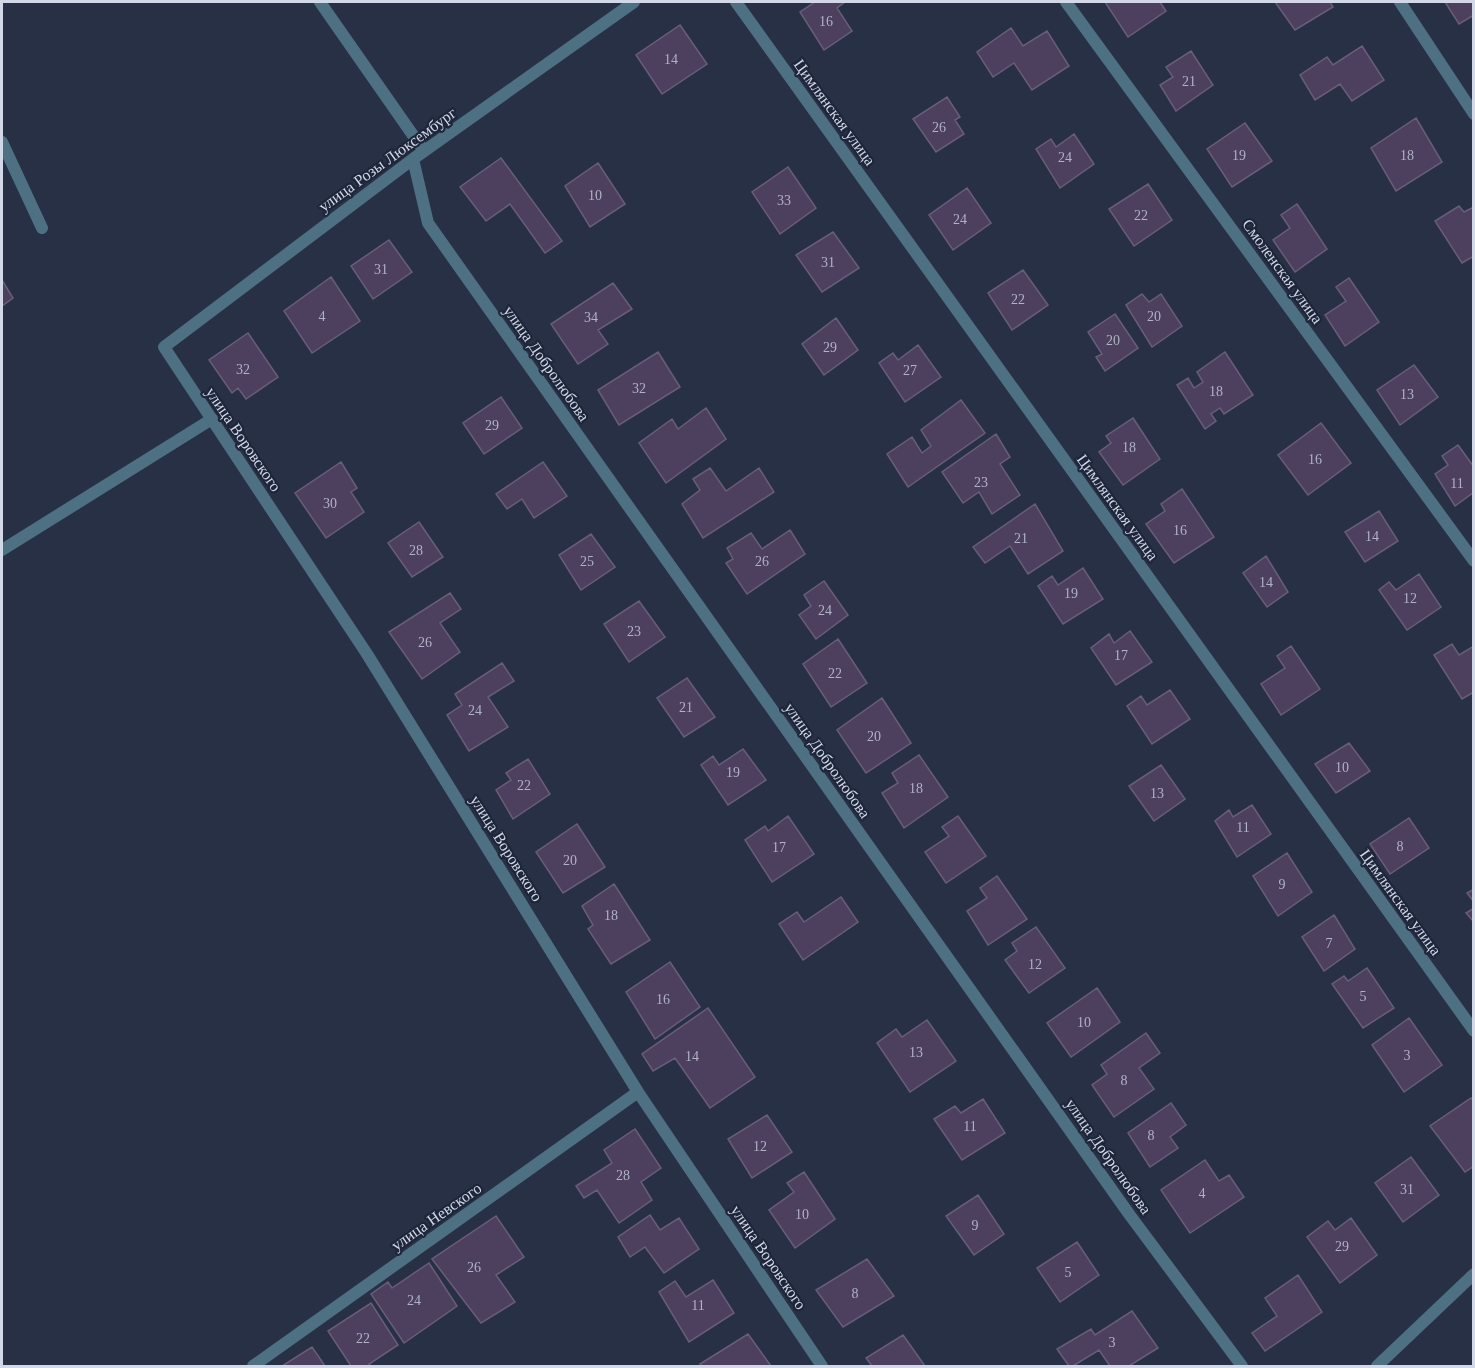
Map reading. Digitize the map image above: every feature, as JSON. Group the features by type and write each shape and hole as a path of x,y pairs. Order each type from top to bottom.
{"street":[{"path":"320,2 424,151"},
{"name":"улица Розы Люксембург","path":"164,347 412,159 634,2"},
{"name":"Цимлянская улица","path":"736,2 1473,1031"},
{"name":"Смоленская улица","path":"1066,2 1473,561"},
{"path":"1400,2 1473,114"},
{"path":"2,142 42,228"},
{"name":"улица Добролюбова","path":"412,159 428,223 1129,1214 1242,1366"},
{"name":"улица Воровского","path":"164,347 367,654 639,1092 822,1366"},
{"path":"2,550 212,419"},
{"name":"улица Невского","path":"253,1366 639,1092"},
{"path":"1377,1366 1473,1275"}],"building":[{"path":"815,2 845,2 837,8 852,31 824,50 800,12"},
{"path":"1105,2 1160,2 1166,11 1128,37"},
{"path":"1275,2 1330,2 1333,7 1295,30"},
{"path":"1445,2 1474,2 1474,15 1459,24"},
{"path":"680,25 707,64 662,94 636,55"},
{"path":"1011,28 1023,46 1047,31 1069,66 1032,90 1014,63 993,77 977,52"},
{"path":"1362,46 1384,80 1352,101 1340,84 1315,100 1300,75 1327,57 1333,65"},
{"path":"1191,51 1213,85 1176,111 1160,85 1173,77 1166,67"},
{"path":"947,97 960,117 955,120 964,134 936,152 913,119"},
{"path":"1416,118 1442,162 1396,191 1371,148"},
{"path":"1245,123 1272,161 1232,187 1207,149"},
{"path":"1074,134 1094,164 1060,188 1036,149 1051,139 1056,147"},
{"path":"501,158 562,241 545,253 510,204 486,221 460,187"},
{"path":"598,163 625,204 590,227 565,186"},
{"path":"788,167 816,208 780,234 752,192"},
{"path":"1148,184 1172,220 1134,246 1109,209"},
{"path":"967,188 991,223 953,250 929,215"},
{"path":"1297,204 1327,249 1295,272 1273,240 1290,228 1281,215"},
{"path":"1459,206 1464,212 1474,207 1474,256 1462,263 1435,221"},
{"path":"833,232 859,268 822,292 796,255"},
{"path":"389,240 412,272 373,299 351,266"},
{"path":"1023,270 1048,305 1012,330 988,293"},
{"path":"331,277 360,321 312,353 284,311"},
{"path":"1349,278 1379,322 1345,346 1325,315 1346,301 1336,287"},
{"path":"2,280 13,298 2,306"},
{"path":"613,283 632,309 598,330 608,344 578,364 551,324"},
{"path":"1142,294 1149,302 1161,294 1182,326 1152,347 1126,305"},
{"path":"1115,314 1138,348 1105,371 1096,357 1102,354 1088,332"},
{"path":"836,318 858,350 824,375 802,344"},
{"path":"248,333 278,377 246,399 238,388 232,393 209,360"},
{"path":"918,345 941,377 905,402 879,363 893,353 898,360"},
{"path":"658,352 680,387 619,425 598,390"},
{"path":"1225,352 1253,395 1224,414 1220,408 1211,414 1216,421 1205,429 1177,385 1188,378 1194,388 1203,382 1197,372"},
{"path":"1414,365 1438,397 1400,425 1377,390"},
{"path":"501,397 522,428 484,454 463,423"},
{"path":"961,400 985,433 908,487 887,454 912,437 922,453 931,446 921,430"},
{"path":"706,408 726,439 666,483 639,443 672,419 678,429"},
{"path":"1133,418 1160,459 1123,485 1099,452 1111,443 1106,436"},
{"path":"1321,423 1351,463 1308,495 1278,455"},
{"path":"996,434 1010,457 1000,464 1020,495 992,514 979,492 963,503 942,472"},
{"path":"1458,445 1474,467 1474,492 1455,506 1435,474 1448,465 1442,456"},
{"path":"341,462 357,488 351,492 364,512 326,538 295,493"},
{"path":"543,462 567,496 534,518 522,499 507,509 496,494"},
{"path":"710,468 726,491 759,468 774,492 703,538 682,504 700,490 693,479"},
{"path":"1182,489 1214,537 1174,563 1146,524 1165,511 1161,504"},
{"path":"1035,504 1063,551 1028,574 1010,546 985,563 973,547"},
{"path":"1379,511 1398,541 1365,562 1345,532"},
{"path":"419,522 443,557 412,577 388,543"},
{"path":"790,530 805,554 747,594 726,563 733,559 727,548 751,533 762,549"},
{"path":"591,534 615,567 581,590 559,555"},
{"path":"1266,556 1288,592 1267,607 1243,573"},
{"path":"1083,568 1103,599 1063,624 1038,586 1052,576 1058,585"},
{"path":"1419,574 1441,607 1407,630 1379,590 1389,582 1396,590"},
{"path":"824,581 848,615 816,639 799,615 811,606 804,595"},
{"path":"450,593 461,609 440,623 460,652 422,679 389,632"},
{"path":"639,601 665,637 629,662 604,624"},
{"path":"1130,631 1152,662 1116,685 1091,648 1109,634 1114,643"},
{"path":"838,639 867,683 831,707 803,664"},
{"path":"1452,644 1459,655 1474,646 1474,692 1462,699 1434,655"},
{"path":"1291,646 1320,689 1281,715 1261,684 1285,668 1277,656"},
{"path":"502,663 514,681 488,697 508,727 469,751 447,715 462,705 455,694"},
{"path":"687,678 715,717 684,737 657,698"},
{"path":"1170,690 1190,719 1152,744 1127,706 1141,696 1147,705"},
{"path":"882,698 911,743 866,773 837,730"},
{"path":"1349,743 1370,771 1336,793 1315,764"},
{"path":"743,749 766,780 728,805 701,765 713,756 719,765"},
{"path":"919,755 948,797 904,828 882,793 898,783 892,773"},
{"path":"528,759 550,794 513,819 496,790 511,780 506,773"},
{"path":"1161,765 1185,799 1154,821 1129,786"},
{"path":"1252,805 1271,834 1237,857 1215,821 1229,810 1233,817"},
{"path":"788,816 814,854 772,882 745,840 765,826 768,831"},
{"path":"958,816 986,856 946,883 925,852 949,836 942,827"},
{"path":"1409,818 1429,848 1390,874 1370,844"},
{"path":"577,824 605,867 563,893 536,852"},
{"path":"1287,853 1312,892 1278,916 1253,876"},
{"path":"997,876 1027,919 988,945 967,911 987,898 980,888"},
{"path":"614,884 650,940 611,964 588,929 593,925 582,906"},
{"path":"1474,889 1474,902 1467,893"},
{"path":"841,897 858,922 803,960 779,924 797,912 804,922"},
{"path":"1474,908 1474,922 1466,913"},
{"path":"1334,915 1355,949 1324,971 1302,937"},
{"path":"1036,927 1065,968 1029,993 1005,960 1017,951 1012,943"},
{"path":"670,962 700,1007 655,1039 626,992"},
{"path":"1367,968 1394,1008 1363,1028 1332,984 1344,976 1348,981"},
{"path":"1097,988 1120,1022 1071,1057 1047,1023"},
{"path":"708,1008 755,1077 710,1108 675,1058 653,1071 642,1054"},
{"path":"1409,1018 1442,1065 1404,1092 1372,1045"},
{"path":"927,1020 956,1061 910,1092 877,1043 896,1029 902,1037"},
{"path":"1146,1033 1160,1053 1139,1068 1154,1089 1114,1117 1092,1085 1107,1074 1101,1065"},
{"path":"1471,1098 1474,1101 1474,1166 1465,1172 1430,1126"},
{"path":"983,1099 1005,1133 962,1160 934,1119 955,1106 961,1113"},
{"path":"1171,1103 1186,1125 1170,1137 1178,1148 1150,1167 1128,1133"},
{"path":"767,1115 792,1152 752,1178 728,1139"},
{"path":"635,1129 661,1168 641,1182 652,1200 619,1223 597,1190 584,1198 576,1186 612,1163 604,1150"},
{"path":"1411,1157 1439,1195 1403,1222 1375,1183"},
{"path":"1205,1160 1219,1181 1229,1175 1244,1197 1190,1233 1161,1190"},
{"path":"804,1172 835,1219 795,1248 769,1210 794,1192 787,1183"},
{"path":"978,1195 1004,1234 974,1255 946,1216"},
{"path":"650,1215 660,1230 679,1218 699,1249 664,1273 645,1247 630,1257 618,1237"},
{"path":"496,1216 524,1257 496,1275 515,1302 481,1323 432,1259"},
{"path":"1351,1218 1377,1255 1340,1283 1307,1237 1328,1221 1335,1230"},
{"path":"1077,1242 1099,1275 1060,1302 1037,1268"},
{"path":"867,1259 894,1296 843,1327 816,1290"},
{"path":"429,1263 457,1306 404,1343 371,1294 388,1282 392,1288"},
{"path":"1298,1275 1322,1312 1265,1351 1252,1333 1277,1316 1265,1298"},
{"path":"713,1280 734,1313 689,1342 659,1292 675,1281 686,1297"},
{"path":"371,1303 398,1345 369,1364 371,1366 351,1366 328,1331"},
{"path":"1132,1311 1158,1348 1129,1366 1110,1366 1099,1350 1073,1366 1069,1366 1057,1349 1091,1329 1095,1335"},
{"path":"748,1334 771,1366 702,1366 700,1364"},
{"path":"903,1335 925,1366 872,1366 866,1358"},
{"path":"312,1347 325,1366 282,1366"}]}
